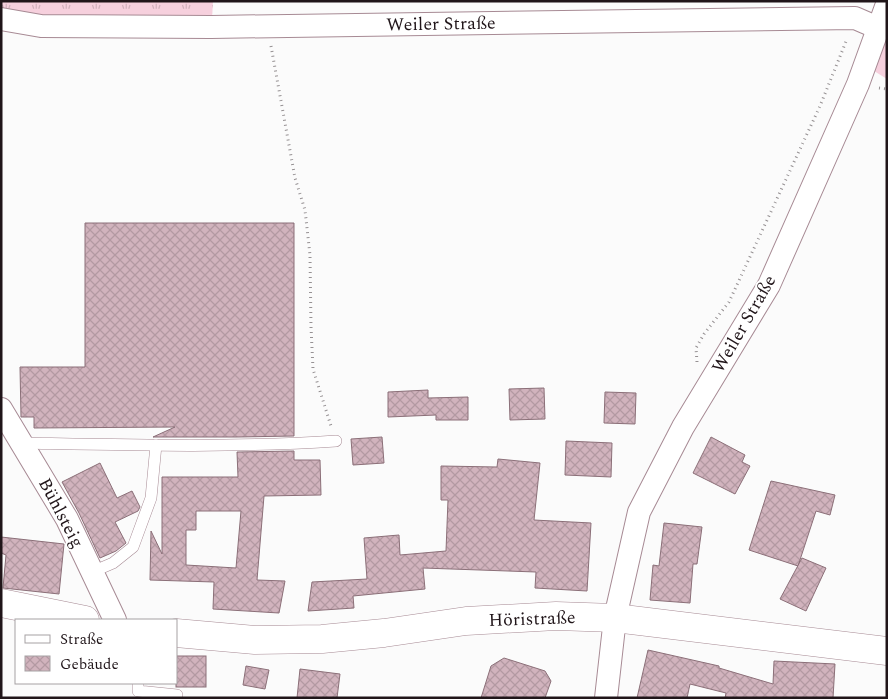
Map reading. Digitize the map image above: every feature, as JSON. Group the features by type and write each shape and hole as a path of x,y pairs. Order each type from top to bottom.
{"main road":[{"path":"1,603 80,619"},
{"name":"Höristraße","path":"178,633 255,640 322,639 384,633 466,621 556,616 615,618 887,651"}],"street":[{"name":"Weiler Straße","path":"606,698 615,618 639,512 683,427 769,285 858,84 887,4"},
{"name":"Weiler Straße","path":"1,19 41,26 211,27 855,18 878,28"},
{"name":"Bühlsteig","path":"1,409 67,519 115,619"}],"lane":[{"path":"22,443 156,445 288,444 336,441"},
{"path":"92,572 113,563 133,547 151,498 156,445"},
{"path":"138,684 138,691 177,695"}],"path":[{"path":"697,363 696,348 704,334 729,302 820,106 855,18"},
{"path":"267,26 295,178 305,210 310,255 313,369 336,441"}],"green space":[{"path":"1,1 213,1 211,39 35,34 1,28"},
{"path":"887,37 887,79 874,71"}],"building":[{"path":"85,223 294,223 294,436 153,437 175,427 34,428 34,417 21,417 20,367 85,367"},
{"path":"544,388 545,419 510,420 509,389"},
{"path":"428,390 428,398 468,397 468,420 436,420 436,415 388,417 388,392"},
{"path":"605,392 636,393 635,424 604,423"},
{"path":"382,437 384,463 353,465 351,439"},
{"path":"711,437 745,455 742,462 750,466 735,494 693,473"},
{"path":"566,441 612,443 611,477 565,475"},
{"path":"294,451 294,460 320,460 321,495 264,496 257,580 285,581 279,613 213,609 214,582 150,580 151,531 162,554 162,477 238,477 237,452","holes":["196,511 241,511 236,568 186,565 186,530 196,530"]},
{"path":"498,459 540,463 534,520 591,523 587,591 535,588 536,572 423,568 425,589 353,596 354,608 308,611 312,582 367,579 364,538 399,535 400,555 446,551 448,500 441,500 441,466 497,467"},
{"path":"100,463 117,498 132,491 140,507 138,511 115,522 126,543 116,551 100,558 62,482"},
{"path":"771,481 835,495 830,515 816,511 798,566 749,550"},
{"path":"664,523 702,527 697,564 693,564 690,603 650,600 653,565 659,566"},
{"path":"1,537 64,544 59,594 3,588 6,555 1,553"},
{"path":"802,558 826,568 806,611 780,599"},
{"path":"648,650 719,666 719,668 773,684 774,661 835,664 833,698 725,698 726,693 690,684 687,698 637,698"},
{"path":"178,656 206,656 206,687 176,687 176,684 178,684"},
{"path":"504,658 545,671 551,681 545,698 481,698 491,666"},
{"path":"246,666 269,670 265,689 243,685"},
{"path":"300,669 340,674 337,698 297,698"}]}
